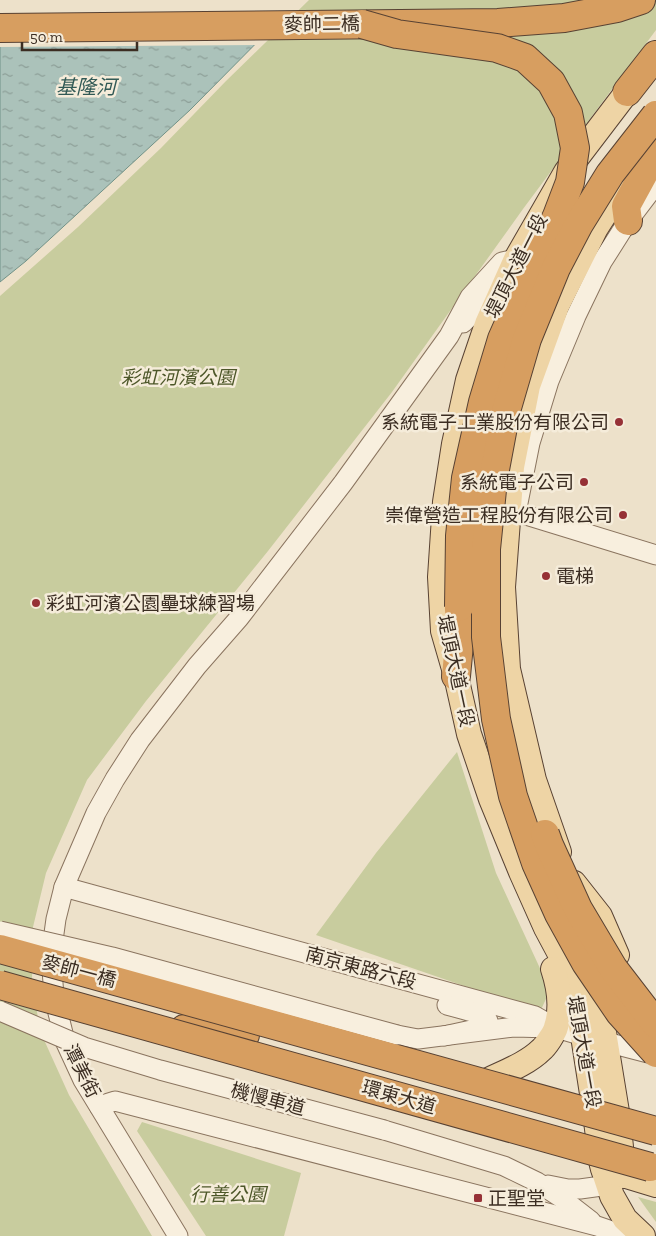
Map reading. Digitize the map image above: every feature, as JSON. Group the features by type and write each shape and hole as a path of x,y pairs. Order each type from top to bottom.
{"highway":[{"name":"麥帥二橋","path":"0,9 446,6 526,3 548,0"},
{"name":"麥帥二橋","path":"0,28 498,22 564,18 617,8 641,0"},
{"path":"362,24 397,34 497,48 524,58 551,82 568,113 575,148 567,191 502,339 483,402 466,478 460,536 458,607 460,634 456,676"},
{"name":"堤頂大道一段","path":"627,92 656,55"},
{"path":"656,115 610,174 580,224 556,268 527,338 506,411 493,480 486,549 486,637 496,719 513,796 536,863 559,914 586,963 620,1013 656,1054"},
{"path":"656,137 621,183 596,221 571,268 543,336 521,407 508,474 501,558 501,633 508,708 524,774 549,845 578,909 613,968 656,1022"},
{"path":"628,221 626,206 656,150"},
{"name":"麥帥一橋","path":"0,949 159,992"},
{"name":"麥帥一橋","path":"0,985 142,1025"},
{"path":"159,992 245,1035"},
{"name":"環東大道","path":"159,992 656,1130"},
{"path":"142,1025 245,1035 656,1149"},
{"name":"環東大道","path":"142,1025 656,1169"}],"main road":[{"name":"堤頂大道一段","path":"612,1177 601,1161 583,1036 570,973 546,928 520,872 491,799 469,734 456,676 443,631 440,577 445,502 454,444 468,380 487,324 516,259 566,172 627,92"},
{"name":"堤頂大道一段","path":"612,1177 618,1118 587,930 534,780 508,669 503,587 512,467 528,386 557,306 596,228 624,184 656,144"},
{"path":"516,259 554,258 576,266 574,293 546,363 549,381"},
{"path":"567,874 600,916 631,987 656,1022"},
{"path":"484,1082 526,1062 542,1050 556,1028 559,1009 557,980 549,956 546,928"},
{"path":"394,1046 484,1082 656,1130"},
{"path":"384,1090 468,1116 612,1177 656,1184"},
{"path":"612,1177 612,1196 625,1219 643,1236"}],"street":[{"name":"堤頂大道一段","path":"516,704 519,668 514,635 516,512 530,444 549,381 579,308 602,262 628,221 656,184"},
{"name":"潭美街","path":"178,1236 83,1080 65,1041 54,997 51,955 63,891 96,813 140,740 343,483 449,336 479,308 516,259"},
{"path":"516,512 656,555"},
{"name":"南京東路六段","path":"63,891 535,1016 556,1028 656,1054"},
{"path":"63,891 480,1014 486,1017 488,1021 485,1027 444,1036"},
{"path":"0,931 112,957 394,1046 418,1038 514,1027 556,1028"},
{"name":"機慢車道","path":"0,1011 84,1047 160,1070 384,1130 504,1166 537,1182 598,1226"},
{"path":"100,1106 115,1101 598,1226 626,1236"},
{"name":"機慢車道","path":"537,1182 568,1190 612,1177"}],"green space":[{"name":"彩虹河濱公園","path":"309,0 656,0 656,30 523,209 392,392 268,551 146,701 87,780 46,873 33,927 32,980 40,1031 69,1095 152,1236 0,1236 0,296 78,227 161,148"},
{"path":"457,752 496,873 550,990 540,1012 316,935 376,853"},
{"name":"行善公園","path":"142,1122 301,1173 284,1236 206,1236 137,1131"},
{"path":"638,1197 656,1202 656,1222"}],"water":[{"name":"基隆河","path":"0,0 299,0 190,110 26,261 0,282"}],"pier":[{"path":"0,0 302,0 258,45 0,47"}],"place":[{"name":"系統電子工業股份有限公司","path":"619,422"},
{"name":"系統電子公司","path":"584,482"},
{"name":"崇偉營造工程股份有限公司","path":"623,515"},
{"name":"電梯","path":"546,576"},
{"name":"彩虹河濱公園壘球練習場","path":"36,603"},
{"name":"正聖堂","path":"478,1198"}]}
